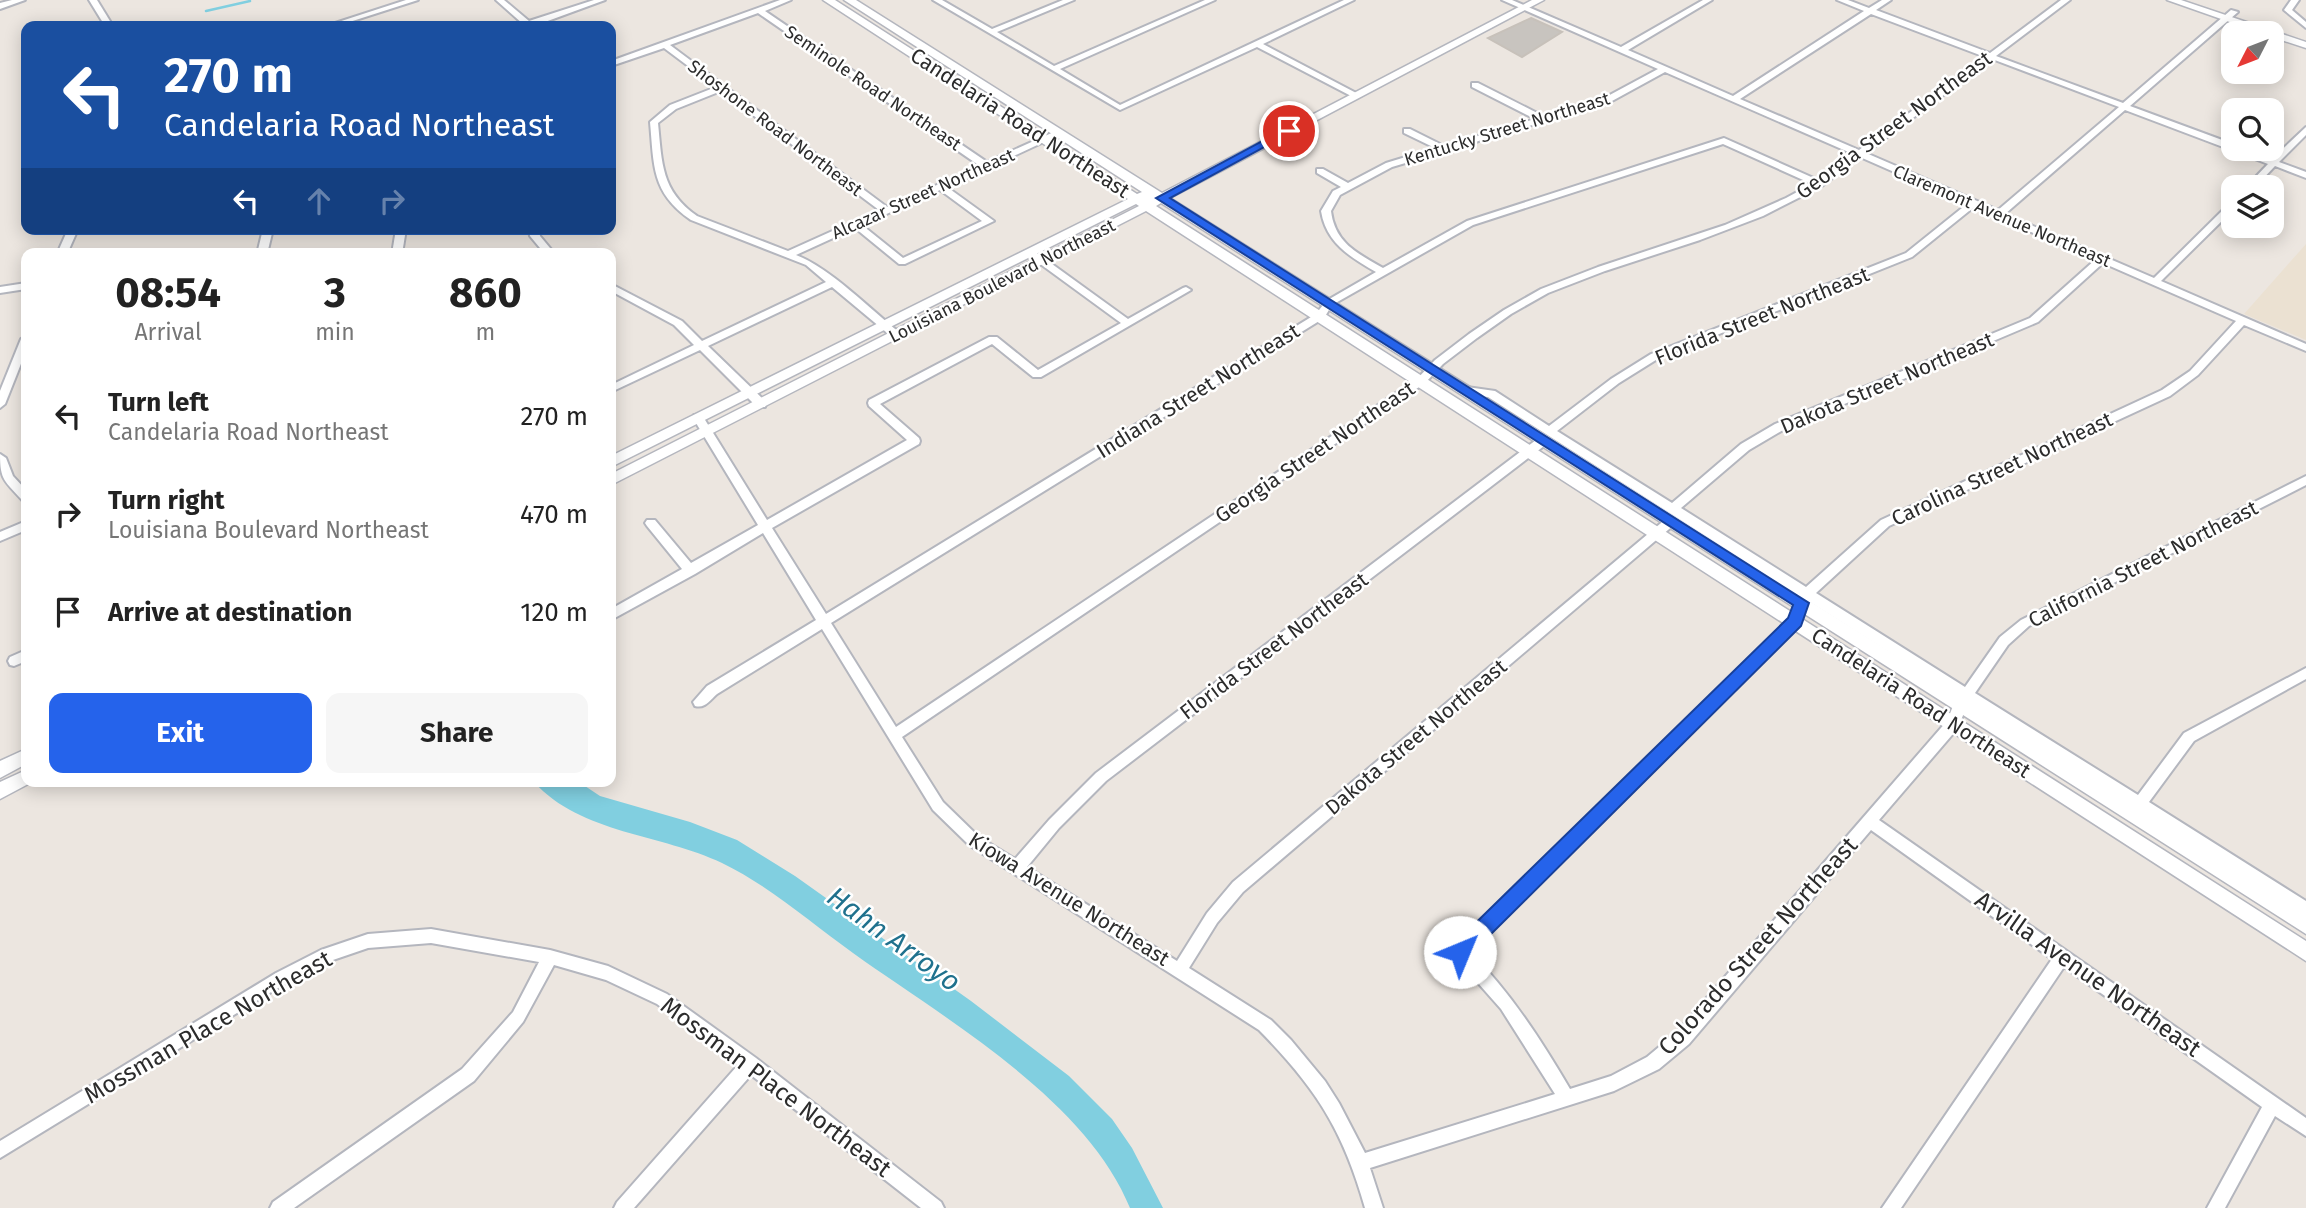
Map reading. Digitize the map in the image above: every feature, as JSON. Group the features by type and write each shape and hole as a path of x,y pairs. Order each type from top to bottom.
{"main road":[{"name":"Candelaria Road Northeast","path":"828,0 1045,139 1150,198"},
{"name":"Candelaria Road Northeast","path":"849,0 1059,133 1150,198 1426,374 1532,452 2306,952"},
{"name":"Louisiana Boulevard Northeast","path":"616,477 1042,261 1345,89 1515,3 1539,0"},
{"path":"2172,0 2306,36"},
{"path":"2197,0 2306,45"},
{"name":"Louisiana Boulevard Northeast","path":"616,460 1031,253 1150,198 1356,95 1515,3"},
{"name":"Candelaria Road Northeast","path":"1426,374 1467,391 1547,436 1963,700 2306,925"},
{"path":"0,769 21,758"},
{"path":"0,791 21,780"}],"street":[{"path":"0,6 21,0"},
{"path":"93,0 106,21"},
{"path":"346,21 414,0"},
{"path":"500,0 522,21"},
{"path":"541,21 601,0"},
{"path":"616,62 787,0"},
{"path":"937,0 1120,108 1350,0"},
{"path":"992,32 1070,0"},
{"path":"1054,69 1211,0"},
{"path":"1622,50 1709,0"},
{"path":"1841,0 2221,143"},
{"path":"1734,99 1887,0"},
{"name":"Georgia Street Northeast","path":"894,735 1426,374 1534,296 1571,279 1758,216 1819,184 2066,0"},
{"path":"2295,0 2288,10 2306,26"},
{"name":"Claremont Avenue Northeast","path":"1515,3 2306,348"},
{"name":"Seminole Road Northeast","path":"759,10 986,166"},
{"path":"1999,214 2230,15"},
{"name":"Shoshone Road Northeast","path":"664,44 886,211"},
{"path":"1256,44 1356,95"},
{"name":"Kentucky Street Northeast","path":"1382,272 1343,248 1329,229 1326,211 1329,202 1347,186 1389,165 1609,99 1664,69"},
{"path":"1475,85 1544,120"},
{"path":"723,87 673,107 654,122 659,173 666,190 681,209 694,218 809,263 896,335"},
{"path":"2262,175 2306,130"},
{"path":"1407,131 1443,149"},
{"name":"Alcazar Street Northeast","path":"788,255 1059,133"},
{"path":"1724,141 1819,184"},
{"name":"Indiana Street Northeast","path":"700,702 712,690 1445,235 1497,212 1724,141"},
{"path":"2269,161 2306,175"},
{"path":"1320,171 1347,186"},
{"path":"856,225 902,262 989,221 941,186"},
{"name":"Florida Street Northeast","path":"1018,867 1054,824 1101,777 1532,452 1547,436 1615,381 1655,356 1909,256 1974,203"},
{"path":"2155,282 2221,217"},
{"path":"1031,253 1128,323"},
{"name":"Dakota Street Northeast","path":"1180,969 1212,918 1238,887 1658,533 1671,515 1745,447 1779,427 2034,320 2102,259"},
{"path":"616,387 834,282"},
{"path":"0,290 21,287"},
{"path":"616,290 665,314 761,404"},
{"path":"616,612 915,441 873,403 993,339 1037,375 1186,290"},
{"name":"Carolina Street Northeast","path":"1567,1099 1519,1017 1497,988 1460,952 1795,622 1804,599 1867,537 1896,517 2166,393 2194,373 2243,320"},
{"path":"0,404 21,352"},
{"name":"Kiowa Avenue Northeast","path":"698,418 938,806 974,841 1265,1025 1299,1059 1333,1105 1363,1162 1374,1208"},
{"path":"0,458 8,478 21,492"},
{"name":"California Street Northeast","path":"1953,724 1963,700 2004,641 2025,623 2306,480"},
{"path":"650,523 691,571"},
{"path":"0,537 21,527"},
{"path":"2139,804 2189,737 2303,679"},
{"path":"1963,700 2139,804 2306,909"},
{"name":"Colorado Street Northeast","path":"1363,1162 1615,1083 1653,1063 1683,1038 1953,724"},
{"name":"Arvilla Avenue Northeast","path":"1869,821 2306,1128"},
{"name":"Mossman Place Northeast","path":"0,1150 281,978 326,955 368,940 431,936 550,957 608,973 662,999 935,1208"},
{"path":"1891,1208 2063,956"},
{"path":"279,1208 468,1075 518,1017 550,957"},
{"path":"623,1208 750,1064"},
{"path":"2216,1208 2272,1104"}],"shaded area":[{"path":"2306,244 2306,340 2244,314"}],"water":[{"path":"540,787 586,787 600,796 690,822 737,840 795,876 971,1001 1069,1076 1112,1119 1132,1148 1163,1208 1130,1208 1109,1168 1081,1131 1010,1064 773,893 739,872 699,853 598,823 553,799"}],"building":[{"path":"1531,18 1562,32 1522,57 1488,38"}],"waterway":[{"path":"206,11 250,1"}],"route":[{"path":"1289,131 1162,198 1801,603 1795,622 1460,952"}],"water label":[{"name":"Hahn Arroyo","path":"894,939"}]}
